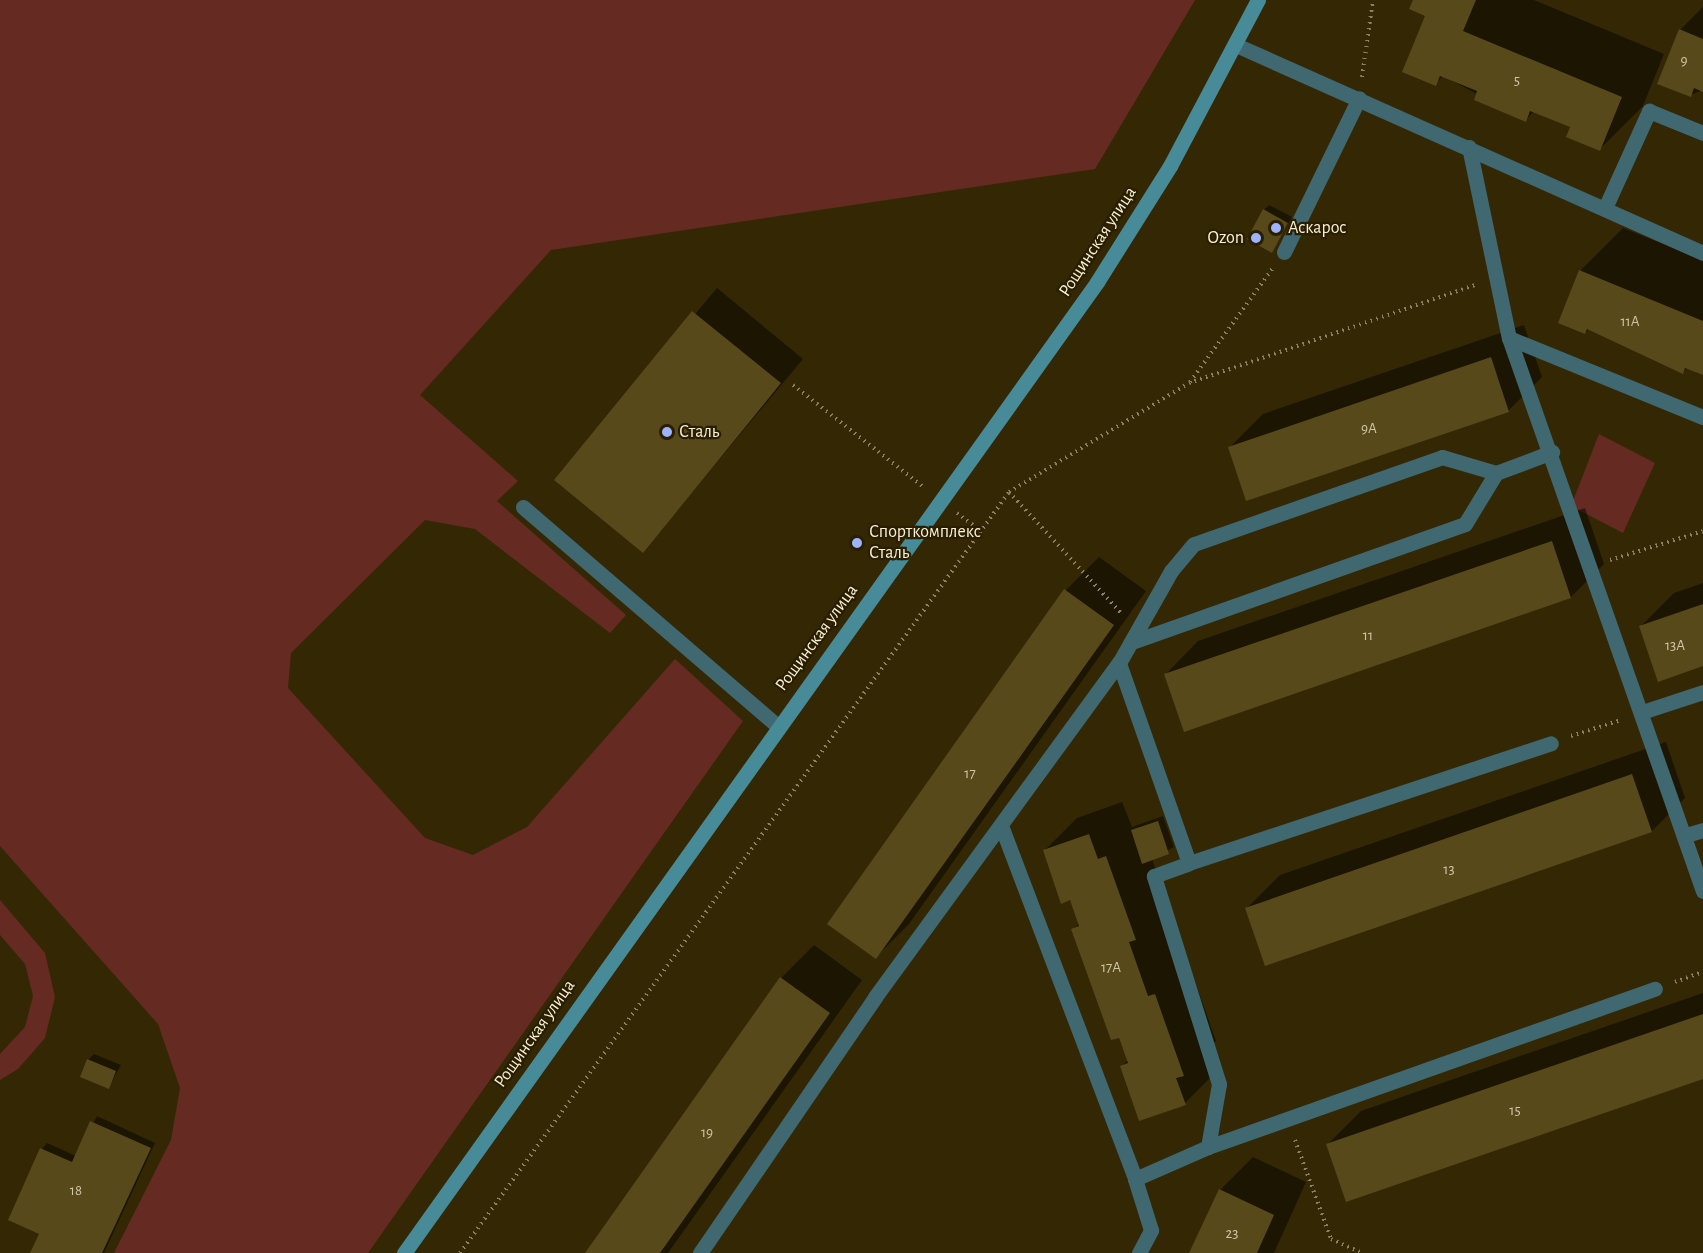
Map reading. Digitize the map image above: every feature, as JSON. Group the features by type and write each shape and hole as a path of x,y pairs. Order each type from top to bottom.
{"main road":[{"name":"Рощинская улица","path":"404,1253 1096,282 1170,166 1258,0"}],"street":[{"path":"1236,45 1703,253"},
{"path":"1284,252 1359,98"},
{"path":"1605,208 1649,111 1703,133"},
{"path":"1469,147 1509,338 1592,566 1703,891"},
{"path":"1509,338 1703,417"},
{"path":"700,1253 875,998 1002,828 1119,663 1171,571 1194,544 1442,457 1496,473 1552,452"},
{"path":"1135,637 1465,524 1496,473"},
{"path":"523,507 778,726"},
{"path":"1119,663 1189,863"},
{"path":"1642,712 1703,692"},
{"path":"1208,1148 1219,1084 1154,876 1551,743"},
{"path":"1002,828 1135,1179 1150,1230 1139,1253"},
{"path":"1686,836 1703,830"},
{"path":"1135,1179 1208,1148 1655,988"}],"path":[{"path":"1359,98 1373,0"},
{"path":"1189,382 1284,252"},
{"path":"460,1253 1009,492 1189,382 1496,278"},
{"path":"793,385 981,531"},
{"path":"1009,492 1135,637"},
{"path":"1592,566 1703,531"},
{"path":"1551,743 1642,712"},
{"path":"1655,988 1703,972"},
{"path":"1287,1119 1331,1239 1363,1253"}],"shaded area":[{"path":"0,0 1195,0 1095,169 551,250 420,395 518,481 497,501 626,615 610,633 475,529 425,520 291,653 288,688 425,838 473,855 527,827 675,659 743,721 368,1253 114,1253 171,1140 180,1088 158,1024 0,846"},
{"path":"1599,434 1655,463 1623,533 1571,506"},
{"path":"0,900 45,953 55,997 45,1038 18,1069 0,1080 0,1054 25,1027 33,996 25,964 0,935"}],"building":[{"path":"1413,0 1476,0 1463,31 1622,97 1600,151 1566,137 1570,127 1530,111 1526,122 1474,100 1477,91 1440,76 1436,86 1402,72 1425,16 1409,9"},
{"path":"1679,29 1703,39 1703,92 1694,88 1691,97 1657,84"},
{"path":"1263,209 1288,223 1272,253 1247,239"},
{"path":"1579,270 1703,321 1703,375 1685,368 1683,374 1587,329 1585,334 1558,323"},
{"name":"Сталь","path":"692,311 781,383 643,553 554,480"},
{"path":"1491,357 1509,412 1246,501 1228,447"},
{"path":"1552,541 1571,598 1184,732 1164,674"},
{"path":"1064,589 1114,625 876,959 827,924"},
{"path":"1703,604 1703,666 1658,682 1639,626"},
{"path":"1632,774 1652,832 1265,966 1245,908"},
{"path":"1158,821 1169,854 1142,864 1131,830"},
{"path":"1089,834 1098,859 1106,856 1136,940 1129,942 1148,996 1155,994 1184,1076 1176,1078 1186,1105 1139,1121 1120,1066 1128,1063 1119,1038 1111,1040 1071,929 1079,926 1070,900 1061,904 1043,850"},
{"path":"780,977 830,1013 660,1253 585,1253"},
{"path":"1703,1014 1703,1079 1346,1202 1326,1144"},
{"path":"87,1059 116,1071 109,1089 80,1077"},
{"path":"90,1121 151,1148 102,1253 30,1253 39,1234 8,1220 40,1148 72,1162"},
{"path":"1219,1189 1274,1215 1257,1253 1189,1253"}],"place":[{"name":"Аскарос","path":"1276,228"},
{"name":"Ozon","path":"1256,238"},
{"name":"Сталь","path":"667,432"},
{"name":"Спорткомплекс Сталь","path":"857,543"}]}
